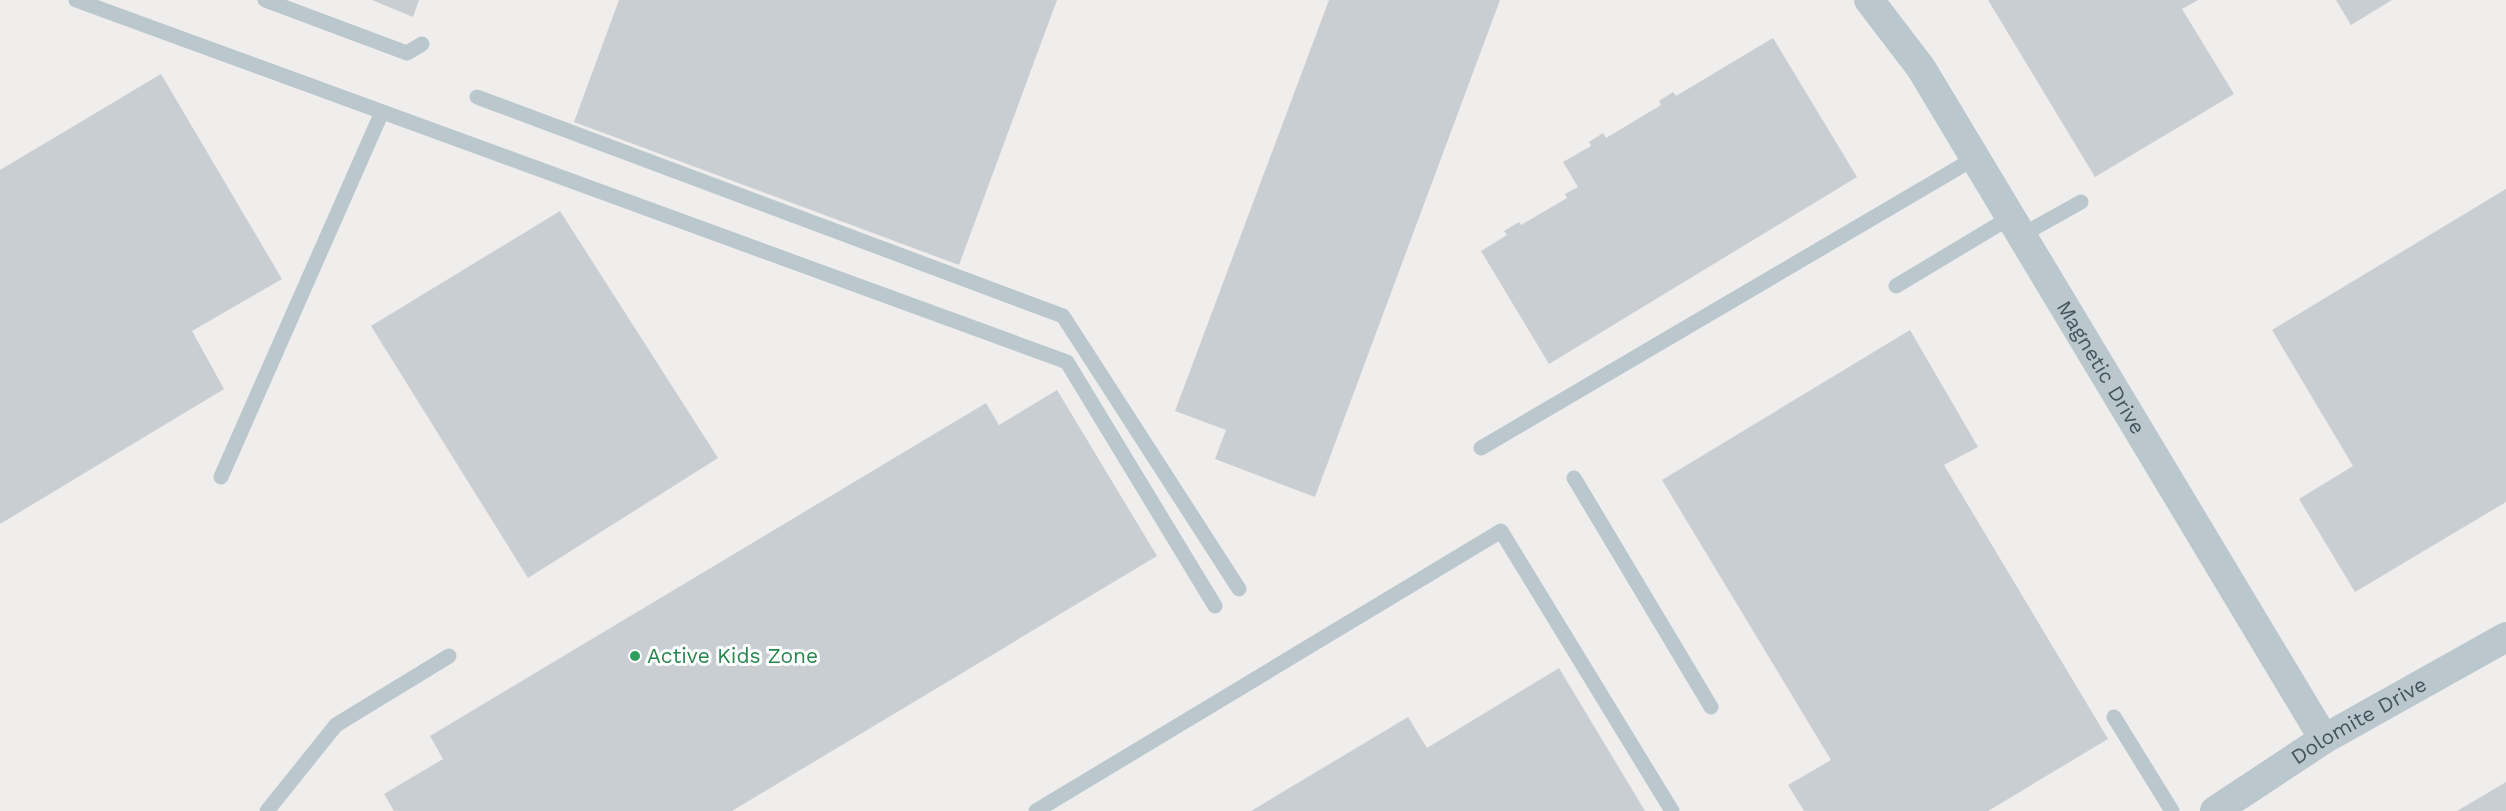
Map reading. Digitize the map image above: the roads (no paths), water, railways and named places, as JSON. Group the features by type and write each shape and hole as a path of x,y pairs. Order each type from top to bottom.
{"street":[{"name":"Magnetic Drive","path":"1869,0 1921,68 2324,739"},
{"name":"Dolomite Drive","path":"2231,806 2324,739 2506,636"}],"lane":[{"path":"76,0 1067,362 1215,606"},
{"path":"265,0 407,53 422,44"},
{"path":"477,97 1063,316 1239,589"},
{"path":"221,477 382,112"},
{"path":"1481,448 1975,158"},
{"path":"1896,286 2016,226 2081,202"},
{"path":"1574,478 1711,707"},
{"path":"1036,811 1501,531 1672,811"},
{"path":"267,811 336,725 449,656"},
{"path":"2114,717 2172,811"}],"place":[{"name":"Active Kids Zone","path":"635,656"}]}
